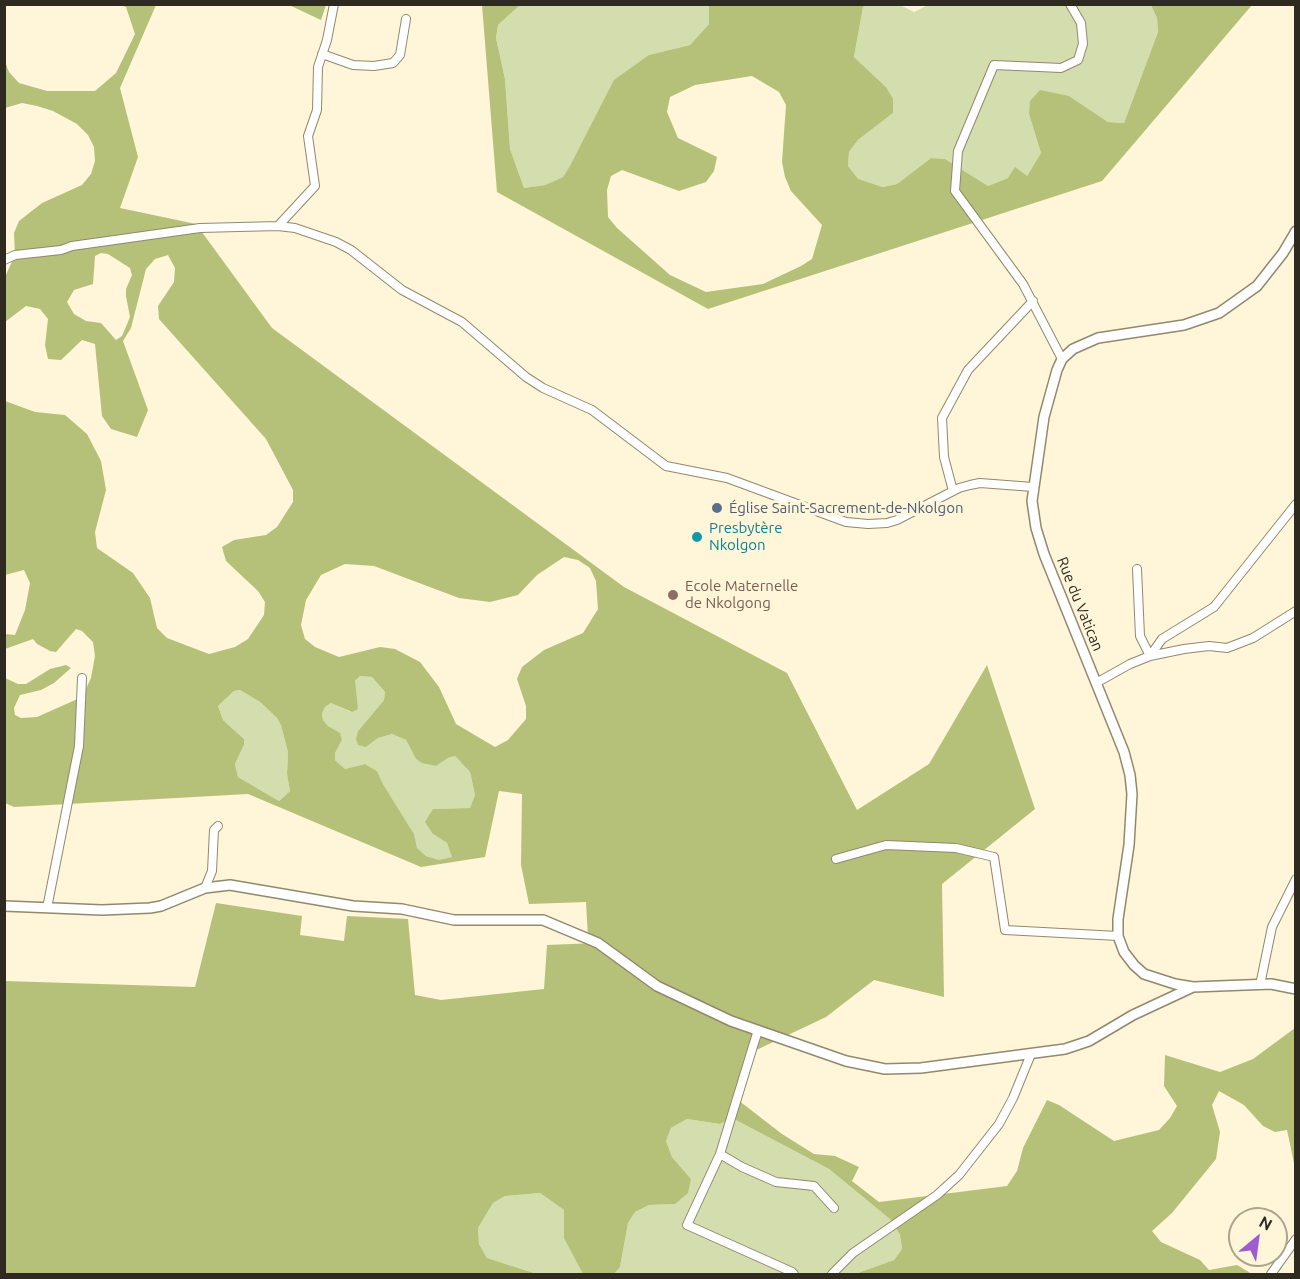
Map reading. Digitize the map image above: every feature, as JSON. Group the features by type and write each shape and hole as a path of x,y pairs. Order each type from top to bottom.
{"street":[{"path":"278,226 315,186 308,136 317,110 317,73 334,4"},
{"path":"1070,4 1081,23 1083,44 1078,60 1060,68 994,65 958,151 955,191 1023,284 1062,359 1073,349 1098,338 1184,325 1219,313 1257,286 1283,253 1296,231"},
{"path":"322,54 353,65 374,66 393,63 400,55 406,19"},
{"path":"4,260 15,255 218,226 278,226 305,230 351,250 402,290 462,322 525,377 543,388 592,410 666,465 728,478 846,522 858,524 887,523 970,484 1033,487"},
{"path":"953,491 944,457 942,418 968,370 1032,301"},
{"name":"Rue du Vatican","path":"1062,359 1044,417 1032,501 1036,528 1125,752 1130,775 1132,794 1129,845 1118,919 1118,936"},
{"path":"1150,656 1162,639 1214,608 1296,504"},
{"path":"1137,569 1140,636 1150,656"},
{"path":"1096,683 1150,656 1209,646 1227,648 1252,638 1296,611"},
{"path":"47,908 79,746 82,678"},
{"path":"205,888 212,871 214,830 218,826"},
{"path":"836,859 886,845 956,848 994,857 1005,930 1118,936 1124,952 1134,965 1144,974 1158,980 1193,987 1271,984 1296,989"},
{"path":"1260,985 1272,927 1296,879"},
{"path":"4,906 102,910 150,908 161,906 205,888 230,885 353,906 402,909 454,920 543,920 598,943 657,986 731,1020 846,1061 885,1069 921,1068 1065,1049 1083,1043 1134,1015 1193,987"},
{"path":"758,1030 720,1154 687,1225 792,1272 794,1275"},
{"path":"832,1275 853,1253 937,1195 959,1175 999,1124 1013,1098 1031,1054"},
{"path":"720,1154 776,1182 814,1186 834,1208"},
{"path":"1271,1275 1296,1239"}],"green space":[{"path":"709,4 709,24 690,45 649,55 563,177 545,185 524,188 510,149 505,79 496,38 498,25 520,5"},
{"path":"930,4 1151,5 1157,18 1158,32 1124,123 1108,122 1069,96 1029,114 1041,153 1027,176 1008,178 988,186 945,159 931,158 897,184 883,187 857,179 848,166 849,152 858,140 893,113 886,87 854,57 863,7 866,5 900,5 914,12"},
{"path":"120,5 156,5 120,88 138,157 120,208 196,224 272,328 624,587 787,673 857,810 929,764 987,665 1035,809 942,884 944,997 874,980 826,1017 748,1054 738,1100 782,1134 814,1154 835,1156 859,1167 852,1181 879,1202 1007,1186 1017,1171 1023,1148 1047,1100 1059,1105 1114,1141 1159,1130 1177,1106 1164,1086 1165,1055 1220,1072 1253,1059 1295,1028 1295,1168 1287,1130 1275,1132 1263,1126 1244,1105 1219,1091 1212,1105 1220,1132 1216,1159 1172,1213 1152,1231 1161,1242 1200,1260 1209,1270 1240,1267 1252,1274 855,1274 894,1260 902,1249 900,1235 891,1220 829,1169 732,1118 720,1124 687,1119 671,1128 666,1141 672,1157 691,1179 688,1193 675,1204 649,1205 635,1212 628,1223 620,1267 614,1274 583,1274 564,1238 564,1210 540,1193 505,1196 493,1203 478,1228 479,1244 487,1258 537,1274 5,1274 5,981 195,987 216,903 302,916 300,935 344,941 347,916 408,919 415,995 441,1000 544,989 547,945 596,943 588,938 586,902 529,904 521,865 522,794 499,791 485,857 421,867 248,794 14,807 5,803 5,678 18,684 26,684 50,669 66,665 71,668 54,683 41,690 20,695 14,708 15,715 21,718 37,717 82,697 91,678 95,656 93,642 82,631 76,629 56,652 37,644 33,639 5,649 5,634 15,635 25,610 30,583 24,570 5,575 5,401 35,412 65,415 87,434 101,461 106,490 95,532 97,548 133,573 150,598 157,628 167,638 209,654 235,647 248,639 264,615 265,602 258,591 226,561 222,547 234,540 266,535 277,527 293,502 293,490 266,439 159,319 158,306 174,282 175,268 168,255 155,259 146,269 131,328 123,341 148,410 137,437 111,429 102,416 95,344 82,340 61,360 48,359 45,345 48,319 40,309 26,306 5,322 5,277 15,255 14,233 19,221 42,203 82,185 91,174 95,161 94,147 88,135 77,124 53,111 37,106 22,103 5,108 4,59 9,72 19,83 47,91 95,91 116,73 135,34 126,7","holes":["101,253 108,254 130,268 132,275 126,289 130,317 122,336 116,340 101,323 86,321 74,314 67,302 74,290 93,284 95,256","564,557 578,560 590,568 596,581 598,609 583,633 544,650 522,667 517,679 526,706 526,719 508,740 495,747 456,724 439,687 420,662 395,649 380,647 339,657 315,647 305,639 301,625 306,600 321,575 345,564 374,566 459,598 490,602 518,595 537,575","360,676 372,677 385,692 384,700 358,731 356,739 358,745 366,747 378,738 392,734 406,740 416,759 422,763 436,766 455,756 470,772 475,795 470,808 433,809 425,822 433,834 447,843 452,857 439,860 426,856 417,848 414,834 377,771 365,764 345,769 335,760 335,753 342,740 340,733 323,720 322,714 325,707 331,703 352,712 358,709 355,681","240,690 260,702 281,725 288,752 287,774 290,791 279,801 238,777 235,764 244,745 244,739 223,720 218,706 234,691"]},
{"path":"289,5 326,5 321,20"},
{"path":"482,5 520,5 498,25 496,38 505,79 510,149 524,188 545,185 563,177 614,80 649,55 690,45 709,24 709,5 866,5 863,7 854,57 886,87 893,99 893,113 858,140 849,152 848,166 858,179 883,187 897,184 931,158 945,159 988,186 1008,178 1015,167 1027,176 1041,153 1029,114 1030,101 1040,90 1069,96 1108,122 1124,123 1158,32 1157,18 1151,5 1252,5 1102,181 708,309 497,192","holes":["752,76 779,92 786,105 782,162 785,177 791,191 822,225 812,259 763,284 706,292 670,275 617,228 608,217 607,190 611,176 622,170 679,191 706,182 714,171 717,157 678,138 667,112 670,97 695,85"]},
{"path":"360,676 372,677 385,692 384,700 358,731 366,747 378,738 392,734 406,740 416,759 436,766 455,756 470,772 475,795 470,808 433,809 433,834 447,843 453,857 439,860 426,856 416,848 414,834 377,771 365,764 345,769 335,760 335,753 342,740 340,734 323,720 322,714 325,707 331,703 351,712 355,681"},
{"path":"240,690 260,702 281,724 288,752 287,774 290,791 279,801 238,777 235,764 244,745 244,739 223,720 218,706 234,691"},
{"path":"732,1118 829,1169 891,1220 900,1235 902,1249 894,1260 855,1274 614,1274 620,1267 628,1223 635,1212 649,1205 675,1204 691,1179 672,1157 666,1141 671,1128 687,1119 720,1124"},
{"path":"540,1193 564,1210 565,1238 583,1274 537,1274 487,1258 479,1244 478,1228 493,1203 505,1196"}],"place":[{"name":"Église Saint-Sacrement-de-Nkolgon","path":"717,508"},
{"name":"Presbytère Nkolgon","path":"697,537"},
{"name":"Ecole Maternelle de Nkolgong","path":"673,595"}]}
